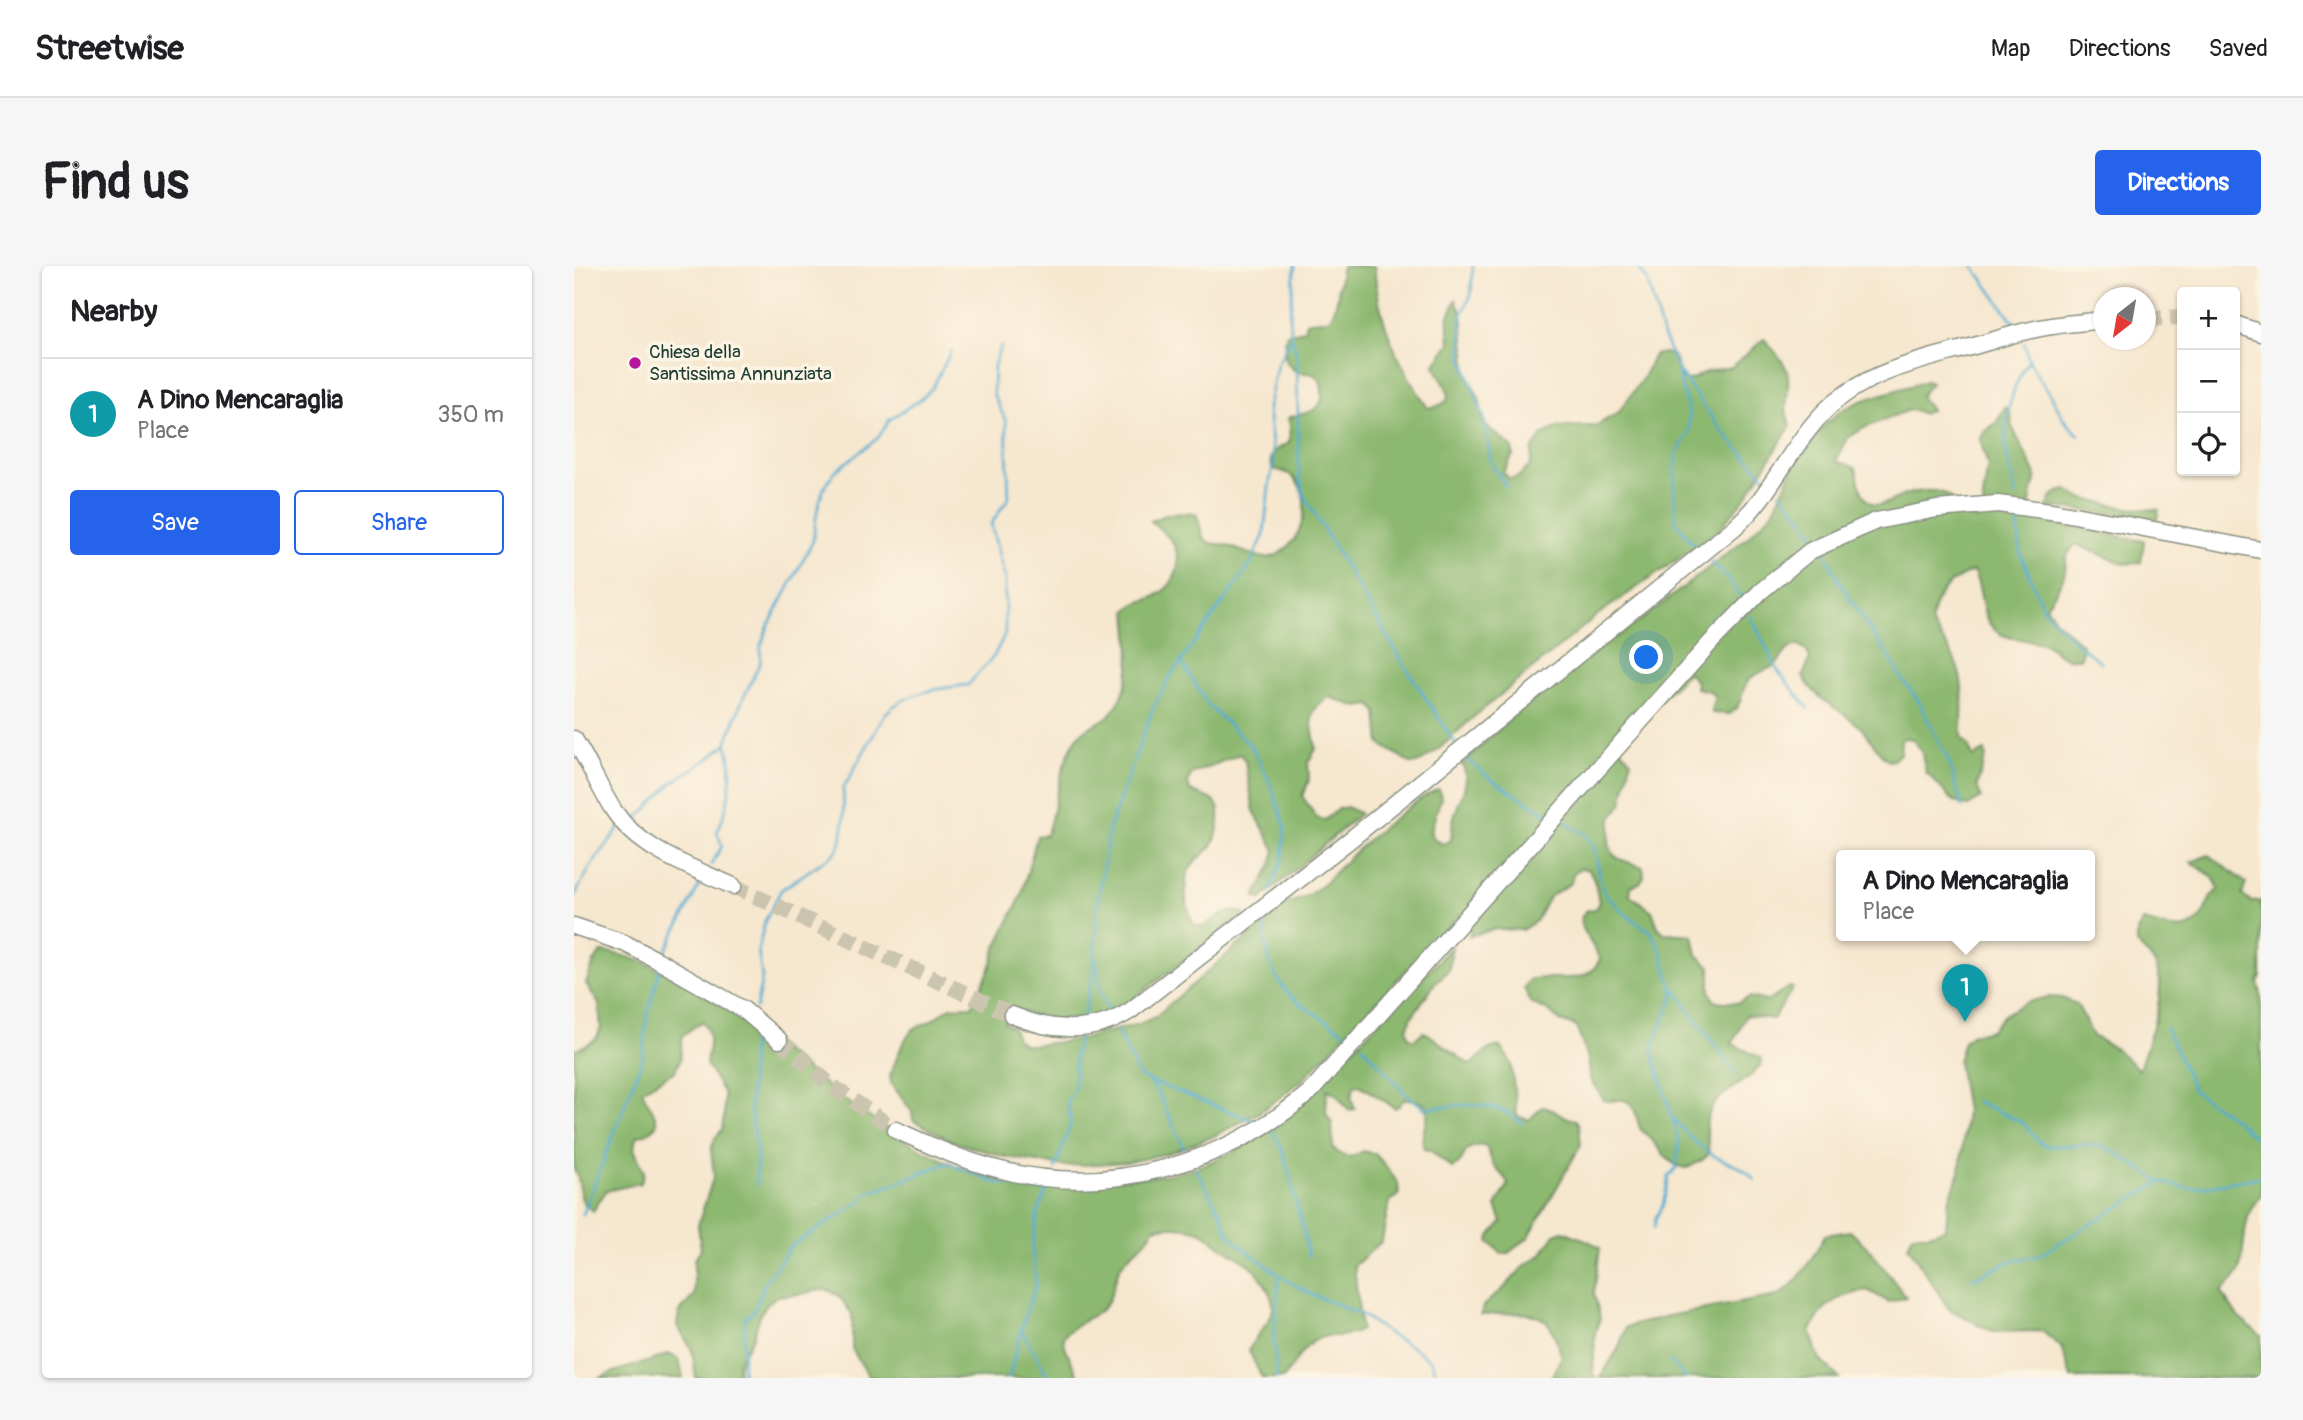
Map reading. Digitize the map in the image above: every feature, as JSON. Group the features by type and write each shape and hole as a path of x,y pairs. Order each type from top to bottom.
{"highway":[{"path":"1012,1015 1039,1026 1070,1028 1113,1022 1130,1011 1351,839 1735,527 1753,511 1767,493 1819,418 1849,390 1892,369 2045,327 2093,321"},
{"path":"2240,326 2261,333"},
{"path":"896,1130 952,1155 1002,1171 1081,1180 1142,1174 1186,1163 1259,1131 1311,1091 1702,651 1760,591 1810,551 1876,521 1937,509 1998,504 2058,512 2261,550"},
{"path":"574,739 614,810 633,832 667,855 733,886"},
{"path":"574,926 643,952 744,1010 779,1040"}],"green space":[{"path":"1342,266 1374,266 1380,305 1391,340 1407,374 1428,408 1440,405 1448,396 1435,364 1450,343 1448,318 1456,300 1462,314 1467,374 1479,398 1484,424 1512,447 1513,455 1503,472 1509,479 1518,477 1530,466 1533,448 1543,434 1559,427 1595,426 1618,413 1643,378 1654,355 1664,353 1673,355 1682,379 1691,380 1706,372 1732,367 1764,339 1779,356 1787,371 1786,401 1791,425 1746,497 1717,532 1600,613 1470,720 1438,750 1420,762 1412,764 1380,744 1377,712 1371,705 1358,707 1329,697 1321,703 1313,714 1316,749 1308,762 1309,780 1302,796 1317,818 1325,820 1338,809 1347,807 1360,814 1261,899 1255,897 1271,866 1275,850 1254,811 1245,761 1240,754 1191,774 1188,783 1190,791 1215,802 1219,819 1213,844 1192,865 1186,879 1185,893 1191,919 1194,925 1203,927 1228,912 1245,914 1117,1011 1090,1019 1061,1020 1029,1014 1012,1007 1004,1022 1013,1028 1017,1039 1025,1045 1078,1040 1139,1024 1155,1017 1287,903 1315,891 1381,828 1439,789 1441,798 1430,832 1435,840 1443,844 1451,840 1454,817 1466,778 1462,764 1514,715 1587,657 1645,617 1748,537 1773,512 1798,458 1826,424 1840,411 1861,401 1926,381 1931,383 1920,396 1931,410 1923,414 1915,410 1906,411 1864,428 1848,438 1836,461 1856,468 1862,491 1867,500 1875,505 1885,504 1915,492 1938,492 1949,496 1969,516 1981,520 1984,517 1983,498 1988,465 1980,440 1984,432 1997,422 2005,407 2009,409 2014,431 2036,475 2030,502 2032,519 2040,521 2053,495 2065,489 2080,498 2127,508 2159,510 2157,519 2053,507 2047,521 2051,523 2144,541 2141,562 2124,564 2076,544 2068,553 2063,579 2046,606 2055,620 2082,644 2081,658 2066,658 2046,644 2005,636 1998,632 1987,619 1973,571 1943,590 1935,604 1931,623 1952,654 1960,675 1962,738 1973,757 1985,751 1986,756 1977,785 1981,798 1968,806 1955,802 1926,773 1922,753 1913,739 1901,740 1900,754 1889,761 1856,724 1815,693 1803,676 1810,658 1806,650 1799,645 1788,650 1775,665 1750,679 1738,706 1730,714 1712,713 1715,697 1710,691 1696,688 1697,683 1688,672 1617,744 1631,761 1622,804 1611,818 1609,844 1612,853 1619,859 1643,867 1644,876 1640,883 1631,886 1630,895 1652,911 1658,927 1664,933 1693,935 1697,955 1710,966 1710,992 1714,1001 1738,1003 1750,997 1769,1000 1790,987 1793,988 1773,1019 1746,1015 1732,1044 1761,1058 1762,1062 1712,1107 1707,1121 1708,1155 1687,1168 1673,1163 1641,1130 1631,1104 1622,1100 1604,1100 1590,1079 1588,1059 1576,1026 1560,1021 1547,1010 1531,1003 1524,988 1529,980 1569,978 1587,974 1600,959 1582,927 1581,918 1586,911 1595,909 1599,902 1596,885 1589,870 1580,868 1573,874 1571,883 1549,897 1536,921 1522,930 1496,929 1469,936 1471,929 1459,915 1300,1082 1260,1112 1212,1137 1169,1153 1129,1162 1064,1166 1006,1157 954,1142 913,1120 912,1112 891,1083 890,1075 903,1043 913,1029 951,1007 972,1006 990,969 997,945 1021,897 1037,836 1046,835 1068,755 1079,735 1110,714 1124,691 1129,665 1127,611 1133,605 1163,591 1177,572 1178,556 1171,540 1151,521 1168,514 1195,513 1206,541 1265,558 1280,553 1297,535 1304,510 1300,486 1290,474 1272,468 1271,459 1274,451 1289,443 1288,418 1317,408 1322,399 1322,389 1316,376 1293,370 1289,366 1285,356 1286,339 1287,334 1304,330 1306,322 1325,320 1332,316"},
{"path":"2209,855 2246,883 2242,895 2251,902 2261,901 2261,976 2258,982 2261,995 2261,1196 2254,1203 2247,1221 2239,1271 2221,1292 2238,1317 2261,1336 2261,1378 2071,1378 2061,1347 2042,1331 1993,1332 1949,1309 1908,1246 1913,1234 1929,1234 1946,1228 1948,1203 1960,1171 1966,1111 1958,1061 1964,1041 1971,1035 1991,1030 2004,1015 2027,1002 2049,997 2062,998 2077,1004 2093,1036 2116,1049 2139,1070 2156,1017 2160,988 2155,964 2137,943 2137,931 2143,921 2176,929 2192,926 2198,920 2211,897 2219,889 2213,877 2191,862"},
{"path":"1452,946 1449,970 1435,983 1411,1018 1407,1030 1409,1037 1414,1040 1423,1032 1428,1034 1470,1065 1488,1050 1501,1047 1511,1063 1517,1116 1529,1120 1542,1107 1576,1120 1581,1145 1528,1238 1508,1253 1502,1254 1489,1242 1490,1236 1502,1222 1496,1206 1508,1185 1491,1161 1484,1145 1469,1148 1458,1165 1452,1168 1430,1150 1424,1149 1427,1110 1424,1105 1404,1099 1395,1108 1360,1085 1354,1086 1351,1097 1355,1109 1349,1110 1337,1095 1327,1089 1326,1113 1332,1123 1333,1148 1348,1157 1363,1151 1375,1154 1398,1183 1399,1195 1389,1202 1382,1241 1354,1266 1361,1330 1349,1335 1320,1338 1313,1342 1302,1352 1284,1378 1262,1378 1249,1351 1273,1309 1270,1295 1256,1271 1203,1232 1170,1227 1154,1228 1122,1264 1111,1294 1102,1309 1071,1329 1063,1338 1079,1378 870,1378 852,1349 852,1314 838,1295 828,1290 815,1290 777,1296 768,1303 740,1359 738,1370 741,1378 696,1378 692,1350 677,1325 679,1313 694,1295 694,1260 701,1249 698,1225 714,1175 711,1150 715,1138 722,1130 724,1117 724,1094 706,1064 709,1037 702,1021 682,1036 680,1060 675,1071 642,1090 657,1124 648,1133 636,1137 634,1149 644,1172 641,1183 606,1191 593,1211 582,1198 574,1169 574,1050 596,1039 601,1028 599,1004 586,984 601,952 650,965 706,995 759,1032 826,1086 913,1144 977,1173 1043,1185 1178,1172 1205,1164 1245,1145 1291,1111"},
{"path":"1563,1231 1600,1248 1594,1293 1600,1318 1595,1333 1593,1374 1597,1378 1551,1378 1562,1356 1552,1330 1547,1322 1539,1317 1520,1313 1481,1315 1483,1306 1524,1266 1541,1255 1555,1234"},
{"path":"1850,1231 1870,1250 1906,1297 1889,1302 1867,1290 1832,1302 1821,1313 1810,1332 1820,1360 1839,1378 1600,1378 1618,1349 1626,1327 1668,1316 1777,1296 1799,1277 1825,1235"},
{"path":"668,1354 679,1359 683,1378 600,1378 616,1371"}],"waterway":[{"path":"1083,1018 1093,974 1098,900 1109,829 1152,711 1169,678 1250,565 1264,535 1274,462 1268,408 1277,365 1291,338 1290,315 1295,266"},
{"path":"1473,266 1471,295 1461,317 1462,357 1484,418 1491,463 1507,487"},
{"path":"1637,266 1647,280 1663,336 1678,370 1722,431 1768,480"},
{"path":"1973,266 2018,328"},
{"path":"1292,339 1297,356 1299,473 1303,494 1405,666 1455,743"},
{"path":"2024,342 2029,360 2039,378 2064,420 2079,435"},
{"path":"756,1008 762,978 758,950 765,921 781,890 835,853 841,843 843,789 885,714 913,696 968,685 994,656 1005,634 1005,579 991,524 1009,497 1006,421 993,394 994,365 1001,346"},
{"path":"629,820 640,816 673,782 726,744 760,663 761,645 768,627 813,541 823,490 834,472 878,438 890,419 921,399 933,387 951,351"},
{"path":"2016,497 2007,453 2006,425 2014,390 2029,360"},
{"path":"1678,374 1689,413 1689,432 1677,453 1674,488 1676,522 1696,547"},
{"path":"1779,491 1816,538"},
{"path":"2017,513 2021,555 2044,610 2077,644 2101,662"},
{"path":"1824,550 1840,583 1919,702 1950,764 1962,807"},
{"path":"1710,561 1725,575 1741,597"},
{"path":"1750,615 1778,671 1808,708"},
{"path":"1181,661 1208,705 1252,747 1271,785 1285,826 1283,858 1270,891"},
{"path":"711,865 722,846 717,832 730,789 727,745"},
{"path":"1462,756 1493,780 1546,813"},
{"path":"1564,821 1593,844 1603,891 1625,914 1651,932 1662,953 1674,995 1652,1049 1679,1141 1676,1168 1669,1176 1663,1205 1656,1217 1654,1228"},
{"path":"574,897 591,866 619,828"},
{"path":"664,955 701,882"},
{"path":"1264,913 1267,950 1280,983 1298,1002 1349,1036"},
{"path":"1096,959 1101,994 1110,1012"},
{"path":"583,1214 643,1057 647,1017 660,968"},
{"path":"1674,989 1736,1074"},
{"path":"752,1025 750,1109 757,1155 756,1185"},
{"path":"2166,1028 2194,1091 2233,1118 2261,1143"},
{"path":"1117,1031 1140,1077 1256,1122"},
{"path":"1055,1169 1071,1123 1067,1101 1075,1087 1075,1053 1079,1037"},
{"path":"1362,1045 1405,1093 1424,1108 1487,1106 1498,1109 1522,1123"},
{"path":"1149,1081 1158,1093 1186,1152"},
{"path":"1976,1101 2023,1123 2040,1143 2047,1146 2099,1145 2110,1149 2161,1182 2189,1189 2261,1177"},
{"path":"1673,1118 1702,1147 1744,1170 1755,1180"},
{"path":"1270,1128 1285,1157 1308,1256"},
{"path":"742,1378 745,1318 754,1311 765,1283 791,1246 860,1202 866,1193 947,1163 994,1182 1047,1191"},
{"path":"1196,1169 1228,1232 1238,1244 1286,1280 1311,1294 1362,1315 1414,1348 1431,1361 1435,1372"},
{"path":"1972,1279 2013,1260 2038,1256 2160,1182"},
{"path":"1009,1378 1036,1284 1032,1249 1038,1212 1048,1187"},
{"path":"1277,1378 1274,1339 1279,1277"},
{"path":"1021,1329 1049,1378"},
{"path":"1670,1361 1686,1378"}],"tunnel":[{"path":"2156,318 2177,317"},
{"path":"733,886 1012,1015"},
{"path":"779,1040 833,1087 896,1130"}],"place":[{"name":"Chiesa della Santissima Annunziata","path":"635,363"},
{"name":"A Dino Mencaraglia","path":"1965,1022"}]}
